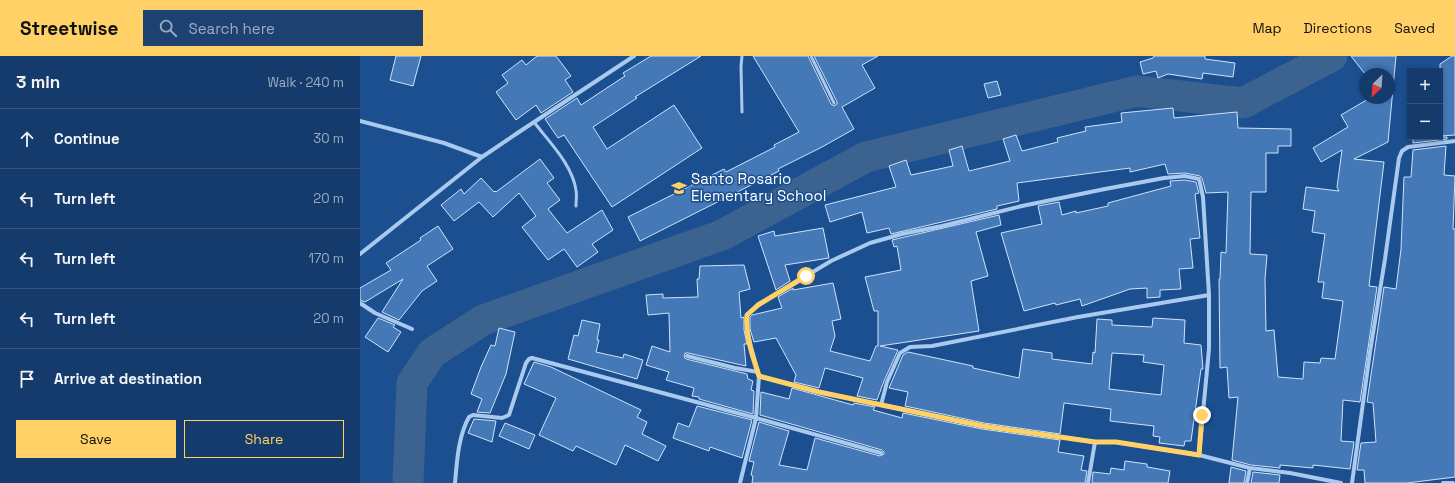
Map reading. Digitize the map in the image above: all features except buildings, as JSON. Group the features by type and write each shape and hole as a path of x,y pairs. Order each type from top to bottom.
{"street":[{"path":"360,254 482,158 634,56"},
{"path":"360,121 444,143 482,158"},
{"path":"1352,483 1399,158 1402,151 1408,147 1455,141"},
{"path":"740,483 756,418 759,374 750,347 747,329 747,315 758,305 831,261 870,243 902,234 1105,188 1185,176 1199,179 1203,197 1209,295 1209,349 1199,455"},
{"path":"881,405 887,382 900,353 910,347 932,346 1078,316 1209,295"},
{"path":"360,303 375,313 412,329"},
{"path":"687,356 759,374 819,392 983,426 1095,442 1116,442 1199,455 1250,468 1290,473 1341,483"},
{"path":"456,483 458,448 462,431 468,417 473,415 502,418 509,415 526,363 532,358 881,453"},
{"path":"1088,483 1095,442"},
{"path":"1248,483 1250,468"},
{"path":"1443,483 1453,483"}],"lane":[{"path":"742,56 742,112"},
{"path":"810,56 834,103"},
{"path":"534,122 562,157 570,173 576,190 576,206"}],"waterway":[{"path":"408,483 412,383 432,353 483,320 722,235 866,157 1137,91 1243,103 1332,56"}],"place":[{"name":"Santo Rosario Elementary School","path":"679,188"}],"route":[{"path":"806,276 758,305 747,315 746,320 750,347 759,376 819,392 983,426 1095,442 1116,442 1199,455 1202,415"}]}
